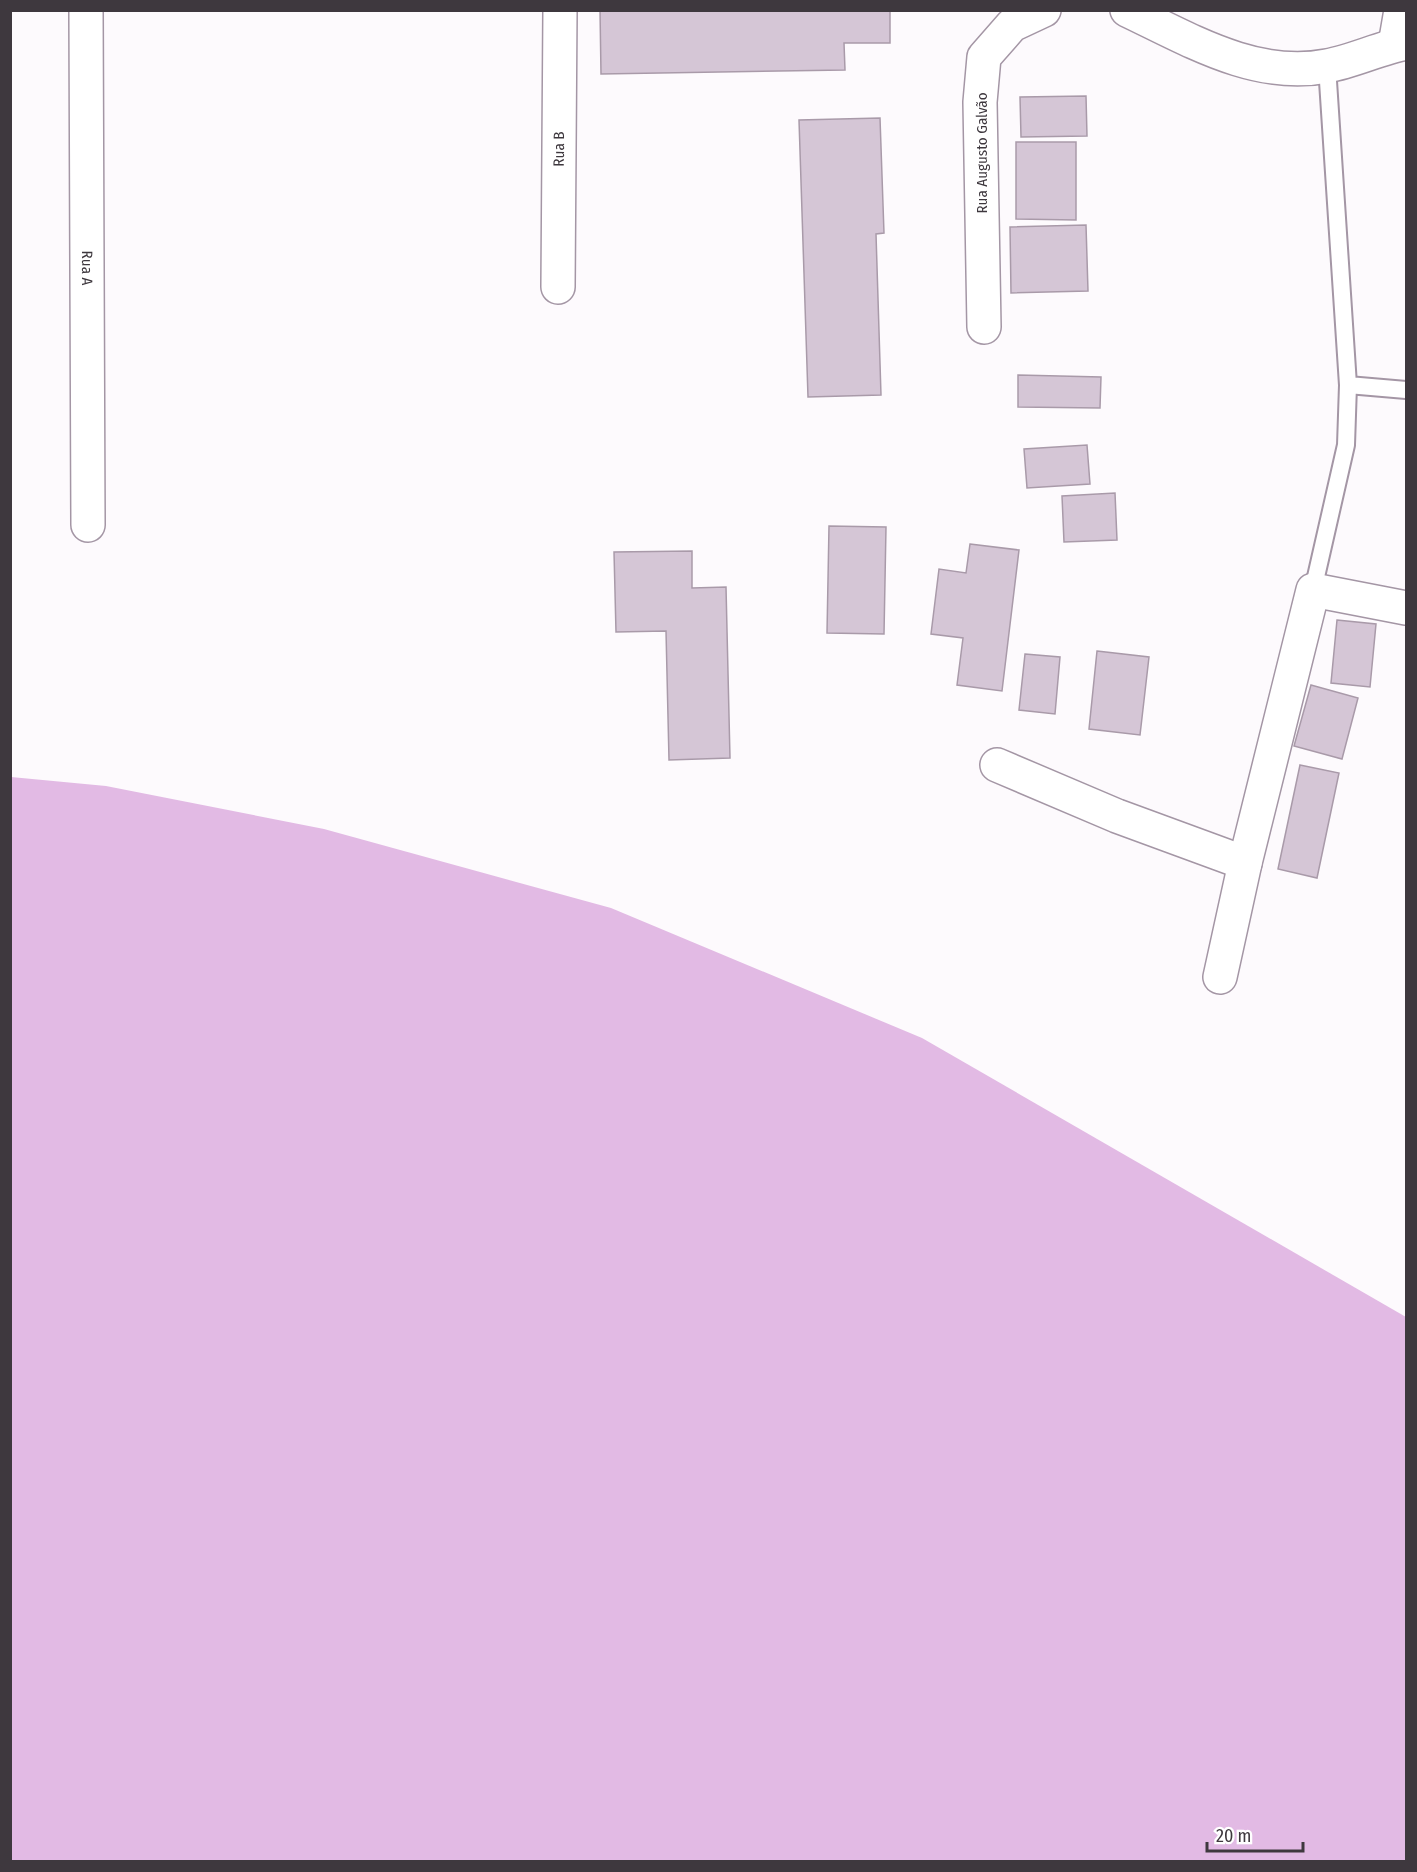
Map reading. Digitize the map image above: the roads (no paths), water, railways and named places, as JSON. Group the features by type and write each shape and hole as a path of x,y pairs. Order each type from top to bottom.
{"street":[{"name":"Rua A","path":"86,10 88,525"},
{"name":"Rua B","path":"558,287 560,10"},
{"name":"Rua Augusto Galvão","path":"984,327 980,102 984,57 1012,25 1044,10"},
{"path":"1127,10 1204,46 1255,65 1289,69 1327,66 1401,44 1401,10"},
{"path":"1220,977 1245,863 1313,590 1407,608"},
{"path":"997,765 1117,816 1245,863"}],"lane":[{"path":"1313,590 1346,445 1348,385 1327,66"},
{"path":"1348,385 1407,390"}]}
